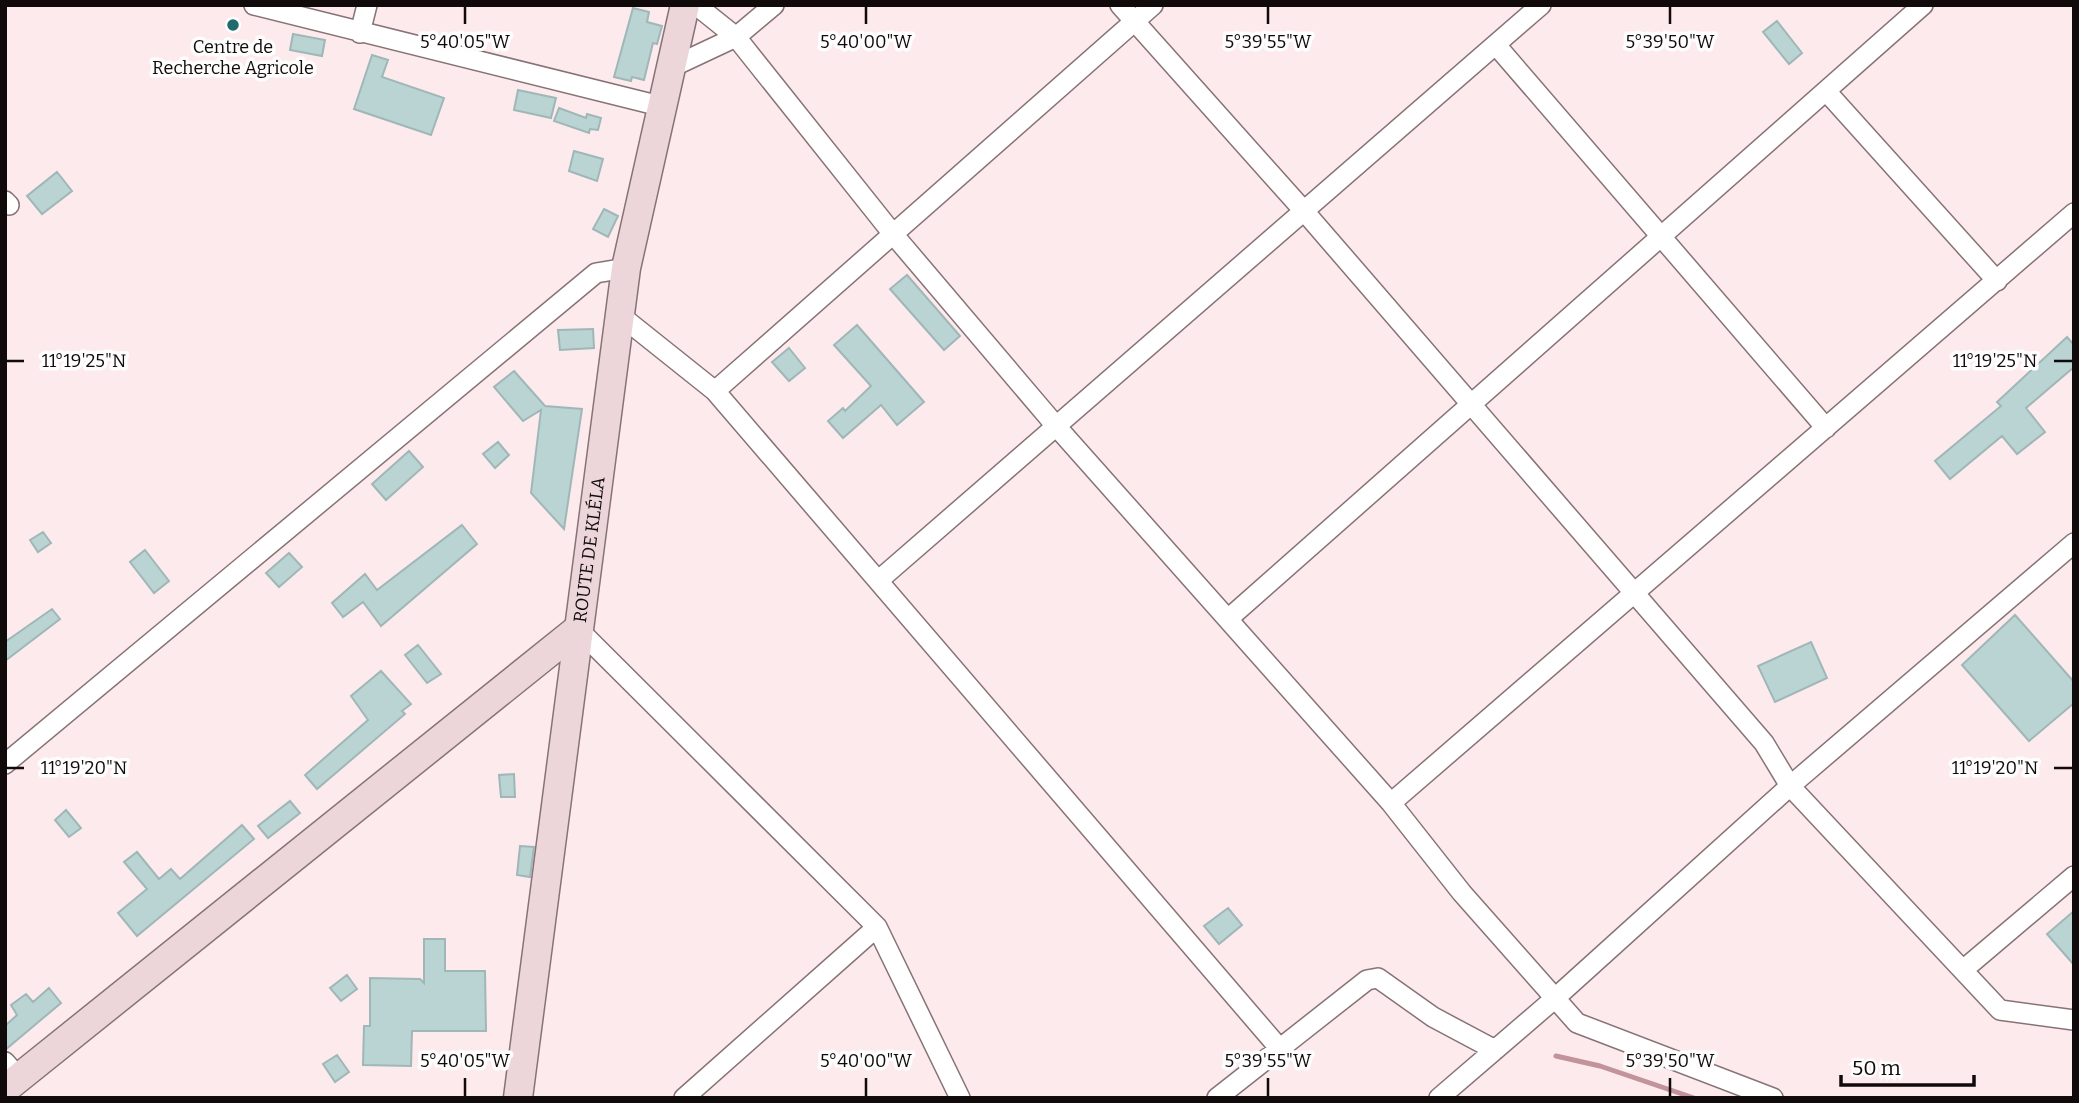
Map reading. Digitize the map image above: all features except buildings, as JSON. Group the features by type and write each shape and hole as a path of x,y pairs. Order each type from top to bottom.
{"main road":[{"name":"ROUTE DE KLÉLA","path":"518,1098 626,268 660,106 685,5"},
{"path":"10,1077 578,629"}],"street":[{"path":"254,5 660,106"},
{"path":"360,33 367,5"},
{"path":"696,5 736,37 893,234 1056,426 1391,803 1462,893 1553,1000 1577,1023 1773,1098"},
{"path":"670,68 736,37 774,5"},
{"path":"1120,5 1304,211 1764,743 1790,786 2000,1010 2074,1020"},
{"path":"715,391 1153,5"},
{"path":"879,580 1542,5"},
{"path":"1228,619 1923,5"},
{"path":"1496,45 1826,428"},
{"path":"1826,91 1997,281"},
{"path":"1391,803 2074,213"},
{"path":"5,764 596,273 626,268"},
{"path":"621,316 715,391 1280,1049"},
{"path":"1439,1098 1553,1000 1790,786 2074,543"},
{"path":"578,629 877,927 960,1098"},
{"path":"1963,970 2074,876"},
{"path":"684,1098 877,927"},
{"path":"1217,1098 1367,980 1378,978 1433,1017 1495,1050"}],"waterway":[{"path":"1556,1056 1600,1066 1694,1098"}],"place":[{"name":"Centre de Recherche Agricole","path":"233,25"}]}
